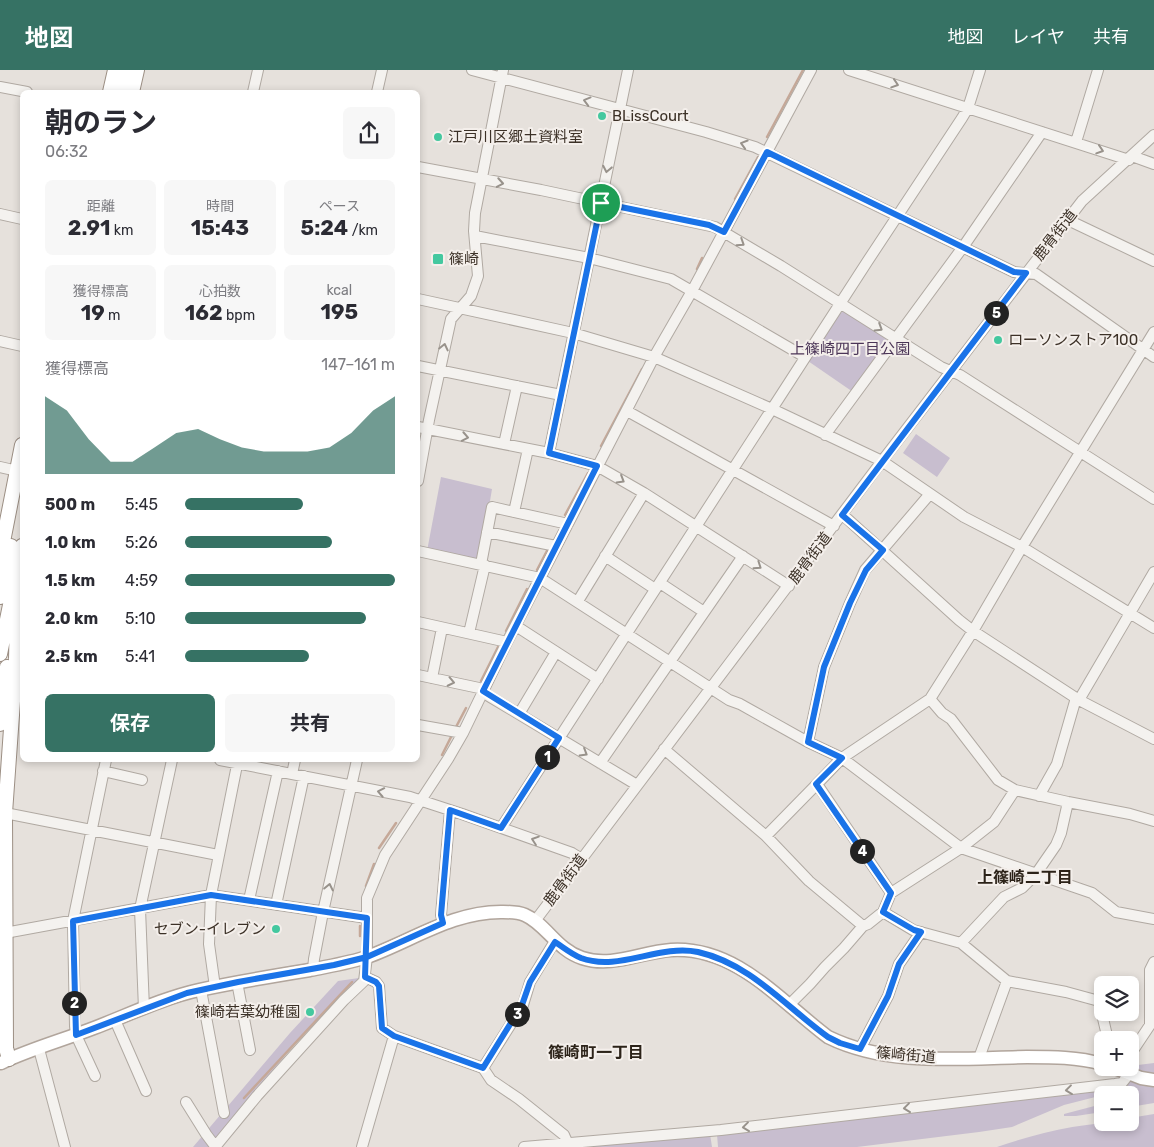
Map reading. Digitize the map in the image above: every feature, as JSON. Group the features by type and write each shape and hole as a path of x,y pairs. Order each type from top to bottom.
{"highway":[{"path":"100,90 105,70"},
{"path":"110,90 114,70"},
{"path":"121,90 126,70"},
{"path":"132,90 136,70"},
{"path":"0,558 20,471"},
{"path":"0,597 20,502"},
{"path":"0,654 20,556"},
{"path":"5,1061 5,813 17,620 20,606"}],"main road":[{"name":"篠崎街道","path":"5,1061 144,1009 201,990 367,957 443,923 464,916 502,912 525,915 534,921 555,942 571,953 594,961 622,960 672,950 697,952 711,956 738,968 761,982 828,1037 860,1049 916,1058 1050,1057 1094,1063"},
{"path":"1139,1075 1154,1080"}],"street":[{"path":"253,90 258,70"},
{"path":"377,90 382,70"},
{"path":"472,70 503,74 619,110 706,132 767,152 1014,272 1036,274 1154,357"},
{"path":"549,453 628,70"},
{"path":"186,1102 215,1147 257,1096 362,981 367,957 367,898 385,855 448,759 462,734 506,642 516,626 654,357 692,291 811,70"},
{"path":"849,70 1042,132 1154,164"},
{"path":"501,828 968,108 980,70"},
{"path":"1076,142 1098,70"},
{"path":"420,454 422,428 439,370 451,319 471,296 478,276 475,212 503,74"},
{"path":"0,87 20,91"},
{"path":"825,435 963,247 1042,132"},
{"name":"鹿骨街道","path":"534,921 882,461 1082,201 1154,135"},
{"path":"420,167 709,225 724,232 941,367 960,375 1154,499"},
{"path":"0,214 20,219"},
{"path":"1068,220 1154,261"},
{"path":"475,236 589,258 671,279 805,357"},
{"path":"420,299 573,333 654,357 772,409 882,461 929,495 964,517 1022,547 1154,628"},
{"path":"766,836 842,758 930,699 1154,332"},
{"path":"0,341 20,346"},
{"path":"420,366 561,395"},
{"path":"504,444 517,386"},
{"path":"627,411 834,526"},
{"path":"422,428 549,453 597,466 697,526 789,586"},
{"path":"514,512 528,449"},
{"path":"0,467 20,471"},
{"path":"578,601 644,493"},
{"path":"808,742 824,667 850,603 866,570 929,495"},
{"path":"469,633 492,507 568,524"},
{"path":"842,515 973,631 1077,699 1154,739"},
{"path":"487,532 556,546"},
{"path":"420,551 540,578 578,601 710,689 808,742 842,758 961,848 1092,893 1116,912 1154,919"},
{"path":"605,556 704,612"},
{"path":"600,763 743,556"},
{"path":"1039,796 1057,764 1077,699 1154,572"},
{"path":"420,622 506,642"},
{"path":"516,626 598,679"},
{"path":"432,678 442,628"},
{"path":"519,714 556,652"},
{"path":"420,675 479,688 637,785"},
{"path":"930,699 942,714 951,719 998,780 1015,790 1068,802 1152,817"},
{"path":"420,725 462,734"},
{"path":"664,750 766,836 809,881 864,926"},
{"path":"95,1076 76,1035 73,921 106,762"},
{"path":"144,1009 140,909 172,762"},
{"path":"215,987 210,944 211,895 237,762 278,772 421,800 572,853 580,858"},
{"path":"292,774 295,762"},
{"path":"313,969 323,912 351,786 354,762"},
{"path":"104,771 142,780"},
{"path":"249,900 278,772"},
{"path":"276,905 304,776"},
{"path":"816,784 891,893"},
{"path":"789,1005 864,926 883,912 891,893 961,848 994,822 1015,790"},
{"path":"961,943 1004,897 1022,888 1036,874 1056,845 1061,833 1068,802"},
{"path":"443,923 441,915 450,810"},
{"path":"5,813 218,854"},
{"path":"5,933 211,895 367,918"},
{"path":"883,912 914,930 961,943 1006,981 1099,1000 1106,1031"},
{"path":"860,1049 888,996 899,964 921,932"},
{"path":"483,1068 522,1005 530,982 555,942"},
{"path":"1139,1042 1150,1025 1150,970 1154,962"},
{"path":"362,981 376,982 379,986 382,1028 394,1036 483,1068 490,1080 519,1099 564,1135 568,1144"},
{"path":"978,1058 1006,981"},
{"path":"238,982 250,1050"},
{"path":"201,990 224,1113"},
{"path":"116,1020 146,1091"},
{"path":"362,1147 394,1036"},
{"path":"39,1049 65,1147"},
{"path":"524,1147 721,1130 1115,1084 1122,1083 1122,1076"}],"green space":[{"name":"上篠崎四丁目公園","path":"845,311 886,339 887,348 853,392 808,361 840,313"},
{"path":"916,434 950,458 937,477 903,453"},
{"path":"441,477 492,489 480,561 427,551"},
{"path":"359,978 300,1038 209,1147 193,1147 290,1033 338,981"},
{"path":"1154,1063 1154,1076 1139,1071 1139,1065"},
{"path":"1132,1081 1154,1086 1154,1103 1139,1106 1139,1086 1128,1086 1128,1083"},
{"path":"1094,1091 1094,1097 1064,1105 1012,1127 979,1132 857,1147 718,1147 717,1134"},
{"path":"1094,1106 1094,1113 1076,1116 1064,1116 1064,1114"},
{"path":"1154,1114 1154,1147 997,1147 1063,1129 1094,1124 1094,1131 1139,1131 1139,1116"},
{"path":"710,1134 712,1147 565,1147"}],"waterway":[{"path":"767,137 803,70"},
{"path":"735,199 758,157"},
{"path":"697,269 702,258"},
{"path":"601,446 642,369"},
{"path":"565,515 588,473"},
{"path":"537,570 549,547"},
{"path":"506,631 527,589"},
{"path":"481,681 498,647"},
{"path":"456,727 466,708"},
{"path":"442,755 451,737"},
{"path":"379,848 396,823"},
{"path":"366,886 374,864"},
{"path":"360,926 360,936"},
{"path":"244,1098 352,982"}],"place":[{"name":"BLissCourt","path":"602,116"},
{"name":"江戸川区郷土資料室","path":"438,137"},
{"name":"篠崎","path":"438,259"},
{"name":"ローソンストア100","path":"998,340"},
{"name":"セブン-イレブン","path":"276,929"},
{"name":"篠崎若葉幼稚園","path":"310,1012"}],"district":[{"name":"上篠崎二丁目","path":"1025,877"},
{"name":"篠崎町一丁目","path":"596,1052"}],"route":[{"path":"601,203 549,453 597,466 516,626 506,642 483,691 559,738 501,828 450,810 441,915 443,923 367,957 346,963 187,993 76,1035 73,921 211,895 367,918 367,957 365,977 376,982 379,986 382,1028 394,1036 483,1068 522,1005 530,982 555,942 571,953 594,961 610,962 672,950 697,952 723,960 761,982 828,1037 860,1049 891,990 899,964 921,932 883,912 891,893 816,784 842,758 808,742 824,667 850,603 866,570 883,550 842,515 1026,273 1014,272 767,152 724,232 709,225 601,203"}]}
